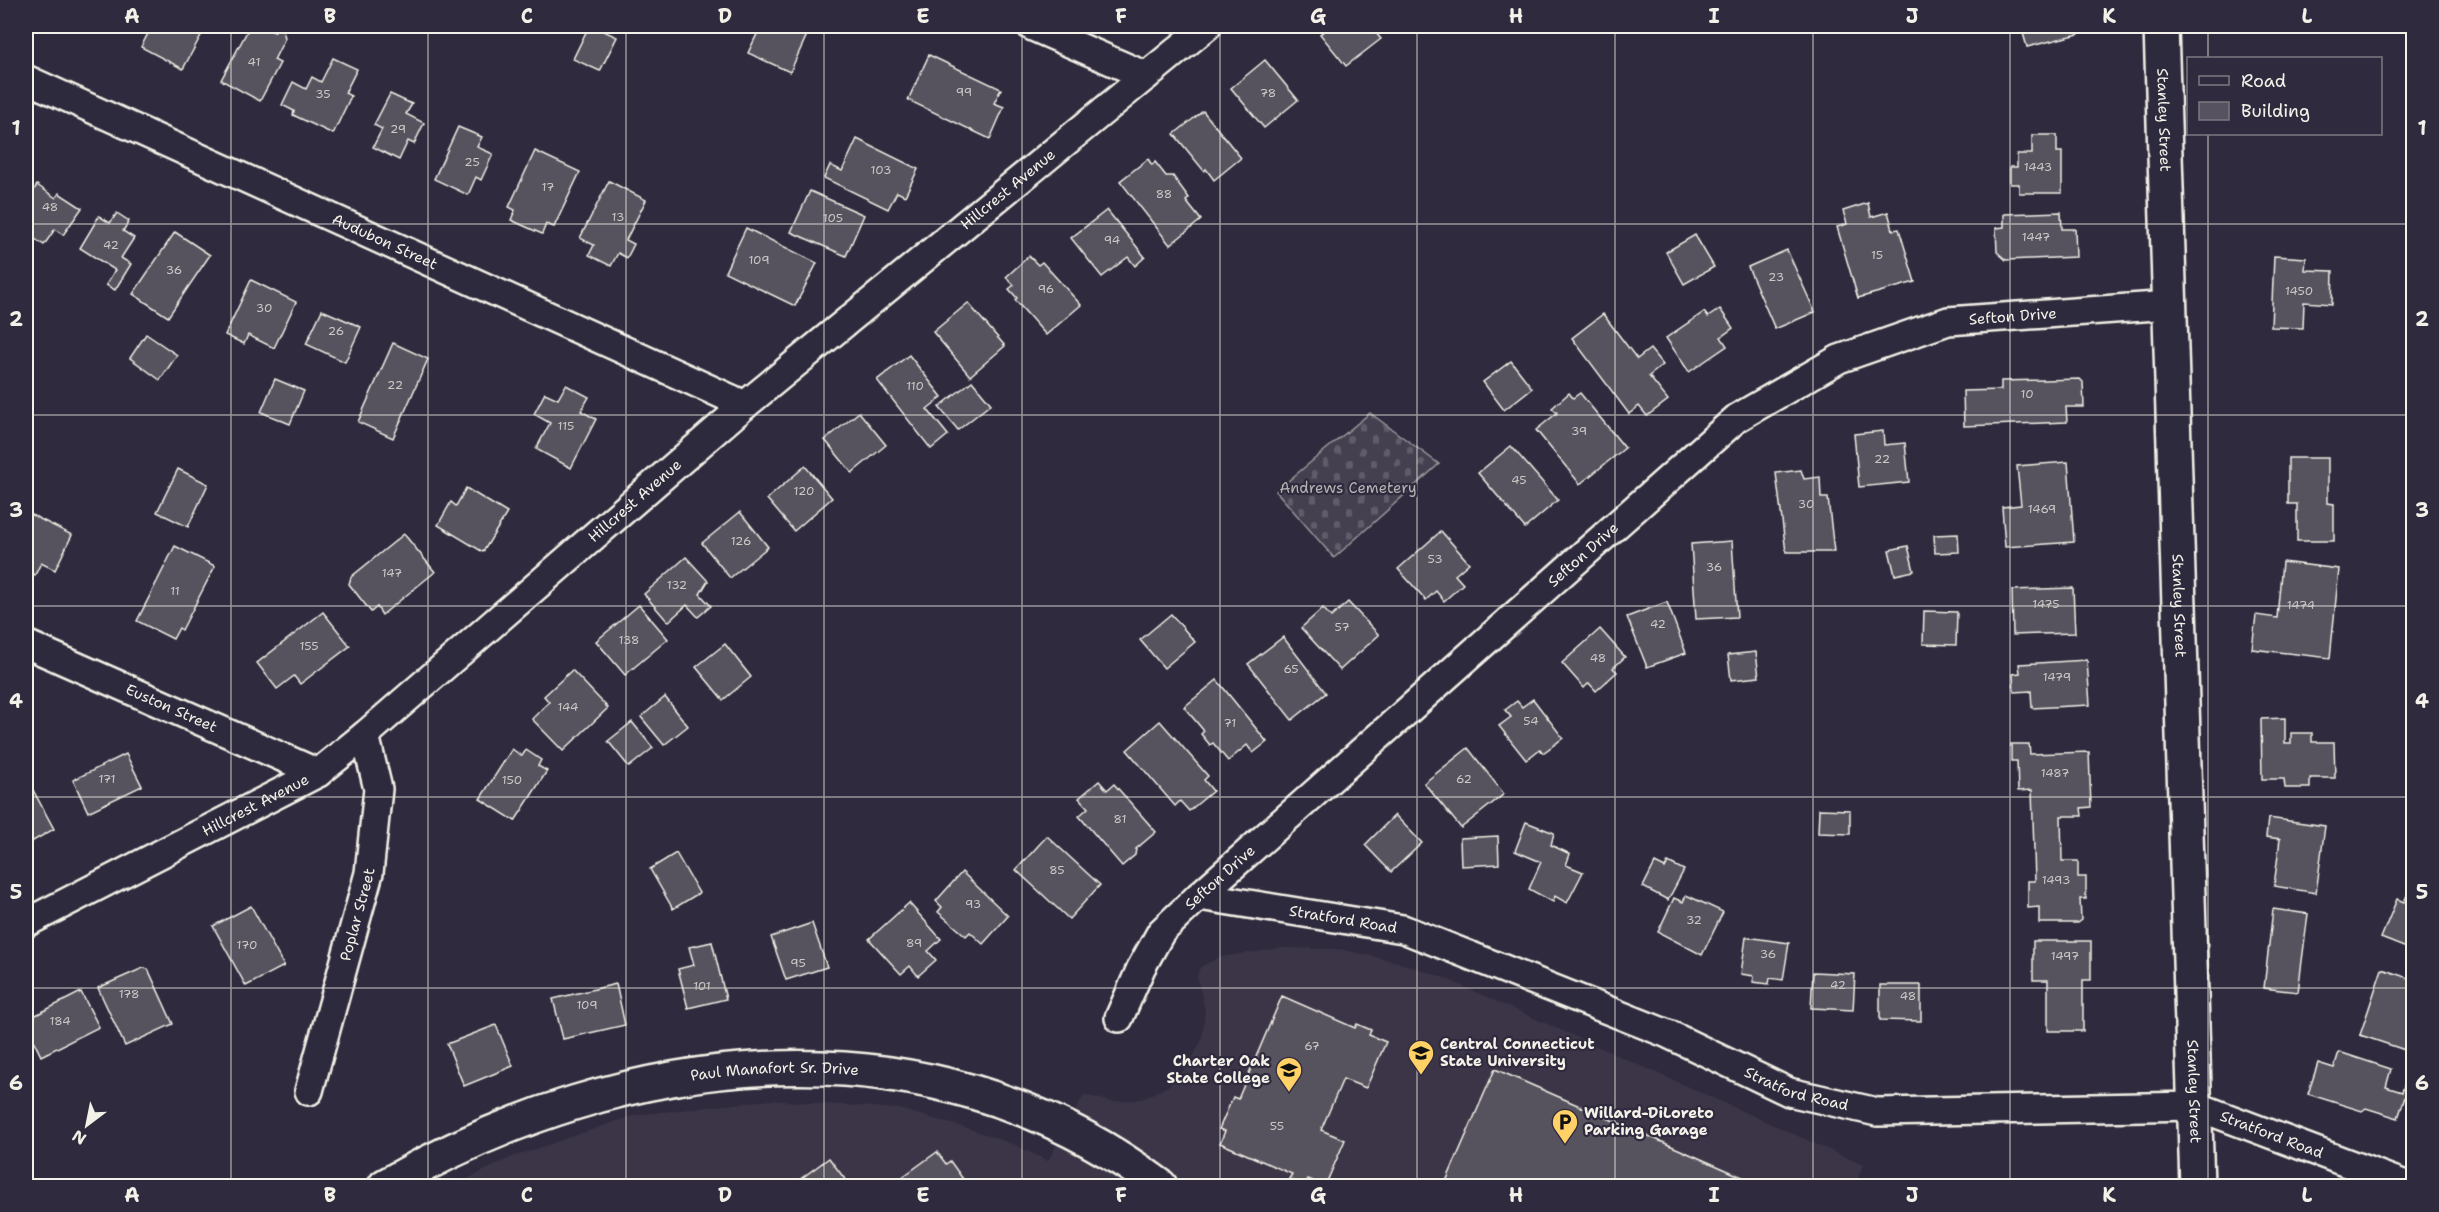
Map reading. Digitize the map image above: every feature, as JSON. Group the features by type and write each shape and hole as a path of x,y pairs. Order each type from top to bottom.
{"main road":[{"name":"Stanley Street","path":"2161,26 2197,1186"},
{"name":"Paul Manafort Sr. Drive","path":"384,1186 473,1140 530,1116 581,1101 657,1083 707,1075 758,1070 827,1068 882,1072 917,1078 993,1097 1074,1132 1120,1158 1160,1186"}],"street":[{"path":"1031,26 1146,76"},
{"name":"Hillcrest Avenue","path":"26,923 318,773 365,735 745,405 1207,26"},
{"name":"Audubon Street","path":"26,79 745,405"},
{"name":"Sefton Drive","path":"1119,1018 1140,968 1161,932 1737,418 1839,359 1948,321 2170,305"},
{"name":"Euston Street","path":"26,644 318,773"},
{"name":"Poplar Street","path":"309,1091 369,873 378,789 365,735"},
{"name":"Stratford Road","path":"1199,896 1402,929 1668,1034 1790,1092 1877,1112 2196,1106 2408,1186"}],"shaded area":[{"name":"Central Connecticut State University","path":"1281,948 1340,949 1394,961 1442,977 1863,1165 1855,1186 453,1186 512,1157 635,1115 771,1100 899,1109 1013,1144 1048,1161 1084,1095 1113,1102 1142,1099 1168,1086 1189,1065 1202,1039 1205,1010 1197,976 1200,967 1220,957"}],"green space":[{"name":"Andrews Cemetery","path":"1370,413 1439,464 1334,558 1276,491"}],"building":[{"path":"152,26 206,26 183,69 141,47"},
{"path":"250,26 262,26 274,32 277,27 283,30 285,38 274,60 280,63 260,101 221,80"},
{"path":"589,26 617,37 600,71 573,59"},
{"path":"761,26 811,26 790,72 748,53"},
{"path":"1331,26 1370,26 1381,39 1346,66 1320,34"},
{"path":"2021,26 2077,26 2079,34 2027,47"},
{"path":"929,55 1001,89 994,103 1004,107 990,139 908,100"},
{"path":"333,58 357,69 345,93 351,96 333,134 293,115 294,111 282,105 293,82 306,89 312,77 321,82"},
{"path":"1265,60 1298,100 1264,128 1231,88"},
{"path":"390,94 412,104 406,114 424,123 414,144 408,141 399,160 373,147 382,129 374,125"},
{"path":"1203,111 1241,158 1214,180 1174,134"},
{"path":"458,127 482,137 477,147 493,154 481,180 476,177 468,195 434,179"},
{"path":"2032,135 2057,135 2057,152 2062,152 2062,193 2019,193 2019,184 2010,184 2010,167 2017,167 2017,154 2032,154"},
{"path":"857,139 918,169 905,196 897,192 888,209 824,178 830,165 842,171"},
{"path":"535,151 580,172 554,227 546,224 542,234 511,220 515,210 509,207"},
{"path":"1148,159 1152,165 1155,162 1166,176 1173,176 1189,198 1186,201 1201,220 1170,245 1120,181"},
{"path":"609,181 646,200 626,240 634,244 627,258 618,253 611,266 589,255 594,245 580,238"},
{"path":"37,185 56,198 59,193 82,208 63,235 55,229 44,245 26,233 26,202"},
{"path":"810,191 864,215 846,256 791,232"},
{"path":"1868,203 1871,217 1888,212 1893,230 1899,229 1915,282 1858,298 1837,227 1847,224 1843,211"},
{"path":"1107,210 1145,257 1135,266 1128,257 1102,277 1071,238"},
{"path":"2061,212 2062,229 2075,229 2076,257 2006,260 1997,252 1996,228 2004,227 2004,214"},
{"path":"117,213 129,221 123,231 134,238 121,258 131,264 115,290 106,285 115,270 80,248 99,216 110,223"},
{"path":"746,228 817,263 795,306 725,272"},
{"path":"175,232 210,255 168,317 133,294"},
{"path":"1695,235 1714,267 1684,284 1666,252"},
{"path":"1787,250 1815,312 1775,329 1748,267"},
{"path":"1029,256 1038,265 1042,262 1081,305 1046,335 1015,300 1017,298 1009,289 1014,285 1006,277"},
{"path":"2274,256 2306,258 2305,270 2333,271 2332,304 2304,302 2303,328 2271,327"},
{"path":"251,280 296,302 274,348 248,335 244,344 225,335"},
{"path":"968,303 1005,346 970,376 933,332"},
{"path":"1720,309 1733,328 1721,337 1727,346 1689,372 1666,338 1704,312 1708,317"},
{"path":"322,310 361,327 345,362 306,344"},
{"path":"1603,314 1637,359 1650,349 1663,365 1649,376 1668,400 1647,416 1639,406 1629,414 1572,338"},
{"path":"146,334 177,355 160,380 130,358"},
{"path":"393,343 428,359 393,438 358,422"},
{"path":"909,355 942,397 927,409 948,435 931,449 877,380"},
{"path":"1511,361 1532,388 1504,410 1483,382"},
{"path":"275,379 304,391 290,424 261,412"},
{"path":"2080,379 2083,382 2084,407 2066,407 2067,422 1964,426 1963,391 2001,390 2001,381"},
{"path":"972,381 991,404 958,430 939,407"},
{"path":"566,385 589,397 581,411 596,419 571,468 536,449 550,423 534,414 545,393 558,399"},
{"path":"1569,393 1573,398 1580,393 1625,448 1580,484 1536,430 1557,413 1552,408"},
{"path":"859,412 886,445 852,473 825,440"},
{"path":"1883,431 1884,445 1905,443 1909,482 1859,487 1854,434"},
{"path":"1511,446 1558,500 1525,528 1478,473"},
{"path":"2288,458 2328,458 2328,503 2334,504 2334,541 2297,541 2297,504 2288,504"},
{"path":"2068,462 2074,542 2005,547 2002,507 2021,505 2017,466"},
{"path":"805,466 832,498 794,531 767,499"},
{"path":"178,469 208,484 188,527 157,512"},
{"path":"1801,470 1804,479 1820,477 1821,498 1828,498 1834,552 1786,552 1776,473"},
{"path":"466,488 507,513 483,552 438,525 451,502 456,506"},
{"path":"740,512 768,547 730,578 702,543"},
{"path":"28,513 72,535 55,570 41,563 35,575 26,571"},
{"path":"1441,531 1469,563 1455,575 1463,584 1444,601 1436,591 1426,600 1398,569"},
{"path":"404,534 435,572 382,615 377,607 371,612 349,584 351,577"},
{"path":"1958,534 1959,552 1935,553 1934,535"},
{"path":"1732,541 1737,617 1696,619 1691,544"},
{"path":"175,546 215,566 182,630 179,628 173,639 137,621"},
{"path":"1908,546 1914,571 1895,575 1889,550"},
{"path":"686,557 708,581 700,594 711,606 698,617 687,605 668,622 644,594"},
{"path":"2282,562 2339,569 2330,658 2252,649 2256,615 2277,618"},
{"path":"2073,588 2075,633 2013,635 2012,590"},
{"path":"1348,602 1379,635 1340,670 1301,628 1323,608 1331,617"},
{"path":"1667,602 1686,653 1647,667 1627,617"},
{"path":"639,605 668,639 625,675 596,641"},
{"path":"1924,611 1957,612 1956,645 1923,644"},
{"path":"323,612 350,646 300,684 294,676 277,689 257,663"},
{"path":"1171,614 1195,642 1164,668 1140,640"},
{"path":"1600,629 1625,657 1613,668 1617,672 1596,691 1589,683 1584,688 1562,663"},
{"path":"1283,637 1326,693 1292,720 1248,664"},
{"path":"725,644 751,677 723,700 696,667"},
{"path":"1756,652 1759,677 1731,680 1728,655"},
{"path":"2087,660 2090,705 2032,708 2031,691 2014,692 2013,674 2020,673 2019,664"},
{"path":"572,670 608,708 563,751 532,719 549,702 544,696"},
{"path":"1217,680 1267,742 1253,753 1247,745 1228,761 1213,743 1210,745 1201,734 1204,731 1184,707"},
{"path":"665,697 688,726 664,745 641,717"},
{"path":"1533,699 1563,738 1543,753 1540,749 1526,760 1499,726 1511,717 1505,710 1517,701 1522,707"},
{"path":"2285,718 2285,743 2291,743 2291,733 2312,733 2312,742 2334,742 2335,778 2310,778 2310,788 2285,788 2284,779 2262,779 2261,719"},
{"path":"1160,721 1208,776 1204,780 1213,791 1189,811 1180,801 1175,806 1127,750"},
{"path":"632,722 653,748 629,767 608,741"},
{"path":"2011,744 2029,744 2030,754 2089,752 2091,807 2081,808 2082,816 2061,816 2062,861 2078,861 2078,877 2086,877 2086,899 2080,899 2081,920 2077,923 2039,923 2039,907 2028,908 2028,881 2035,881 2032,790 2018,791 2017,761 2011,761"},
{"path":"1468,748 1504,794 1461,828 1424,783"},
{"path":"512,749 522,756 526,750 541,760 538,766 547,771 515,821 480,799"},
{"path":"126,754 142,786 88,812 73,780"},
{"path":"1099,781 1107,790 1114,784 1156,832 1136,849 1135,855 1122,866 1079,816 1088,808 1079,798"},
{"path":"33,790 54,829 26,845 26,794"},
{"path":"1819,809 1850,810 1850,834 1818,833"},
{"path":"1395,815 1422,843 1391,872 1365,845"},
{"path":"2268,818 2325,826 2316,893 2274,886 2280,839 2266,837"},
{"path":"1526,822 1554,833 1551,845 1570,854 1566,865 1583,872 1567,903 1555,896 1553,902 1529,889 1541,862 1515,851"},
{"path":"1047,836 1100,885 1069,919 1016,870"},
{"path":"1498,836 1499,864 1461,866 1460,838"},
{"path":"676,853 699,893 673,909 650,869"},
{"path":"1668,862 1684,870 1668,900 1643,887 1655,863 1665,868"},
{"path":"962,872 1008,916 983,944 970,932 966,936 938,912 942,907 936,901"},
{"path":"2414,880 2414,951 2381,938 2397,899 2404,902"},
{"path":"1686,895 1723,912 1702,955 1658,932 1674,898 1683,902"},
{"path":"909,903 941,939 928,951 936,960 918,976 910,966 901,974 869,939"},
{"path":"251,906 284,966 246,986 213,926"},
{"path":"2273,909 2308,914 2298,992 2264,988"},
{"path":"812,923 827,967 786,980 771,937"},
{"path":"1746,937 1789,943 1783,980 1770,978 1769,984 1753,982 1754,976 1741,974"},
{"path":"2033,941 2091,941 2091,980 2083,980 2083,1031 2048,1031 2048,980 2033,980"},
{"path":"712,942 726,999 688,1008 678,969 694,965 689,947"},
{"path":"143,968 148,969 173,1024 125,1046 98,988"},
{"path":"2382,969 2414,980 2414,1035 2408,1051 2360,1035"},
{"path":"1813,972 1855,974 1853,1010 1811,1008"},
{"path":"616,984 625,1025 563,1039 553,999"},
{"path":"1880,985 1921,985 1921,1021 1880,1020"},
{"path":"81,992 99,1027 41,1056 26,1025 26,1020"},
{"name":"Charter Oak State College","path":"1282,996 1355,1028 1357,1024 1371,1030 1369,1035 1386,1042 1366,1088 1343,1079 1321,1130 1345,1140 1325,1186 1308,1179 1304,1186 1289,1179 1292,1174 1220,1143 1225,1131 1219,1129 1233,1097 1238,1099"},
{"path":"496,1025 513,1066 464,1086 447,1044"},
{"path":"2339,1052 2391,1069 2386,1087 2402,1092 2408,1074 2414,1076 2414,1096 2406,1094 2398,1118 2366,1108 2362,1111 2308,1094 2318,1063 2334,1068"},
{"name":"Willard-DiLoreto Parking Garage","path":"1495,1069 1763,1186 1444,1186"},
{"path":"937,1152 946,1164 950,1161 968,1186 890,1186"},
{"path":"829,1158 850,1186 791,1186"}],"place":[{"name":"Central Connecticut State University","path":"1421,1076"},
{"name":"Charter Oak State College","path":"1289,1093"},
{"name":"Willard-DiLoreto Parking Garage","path":"1565,1145"}]}
